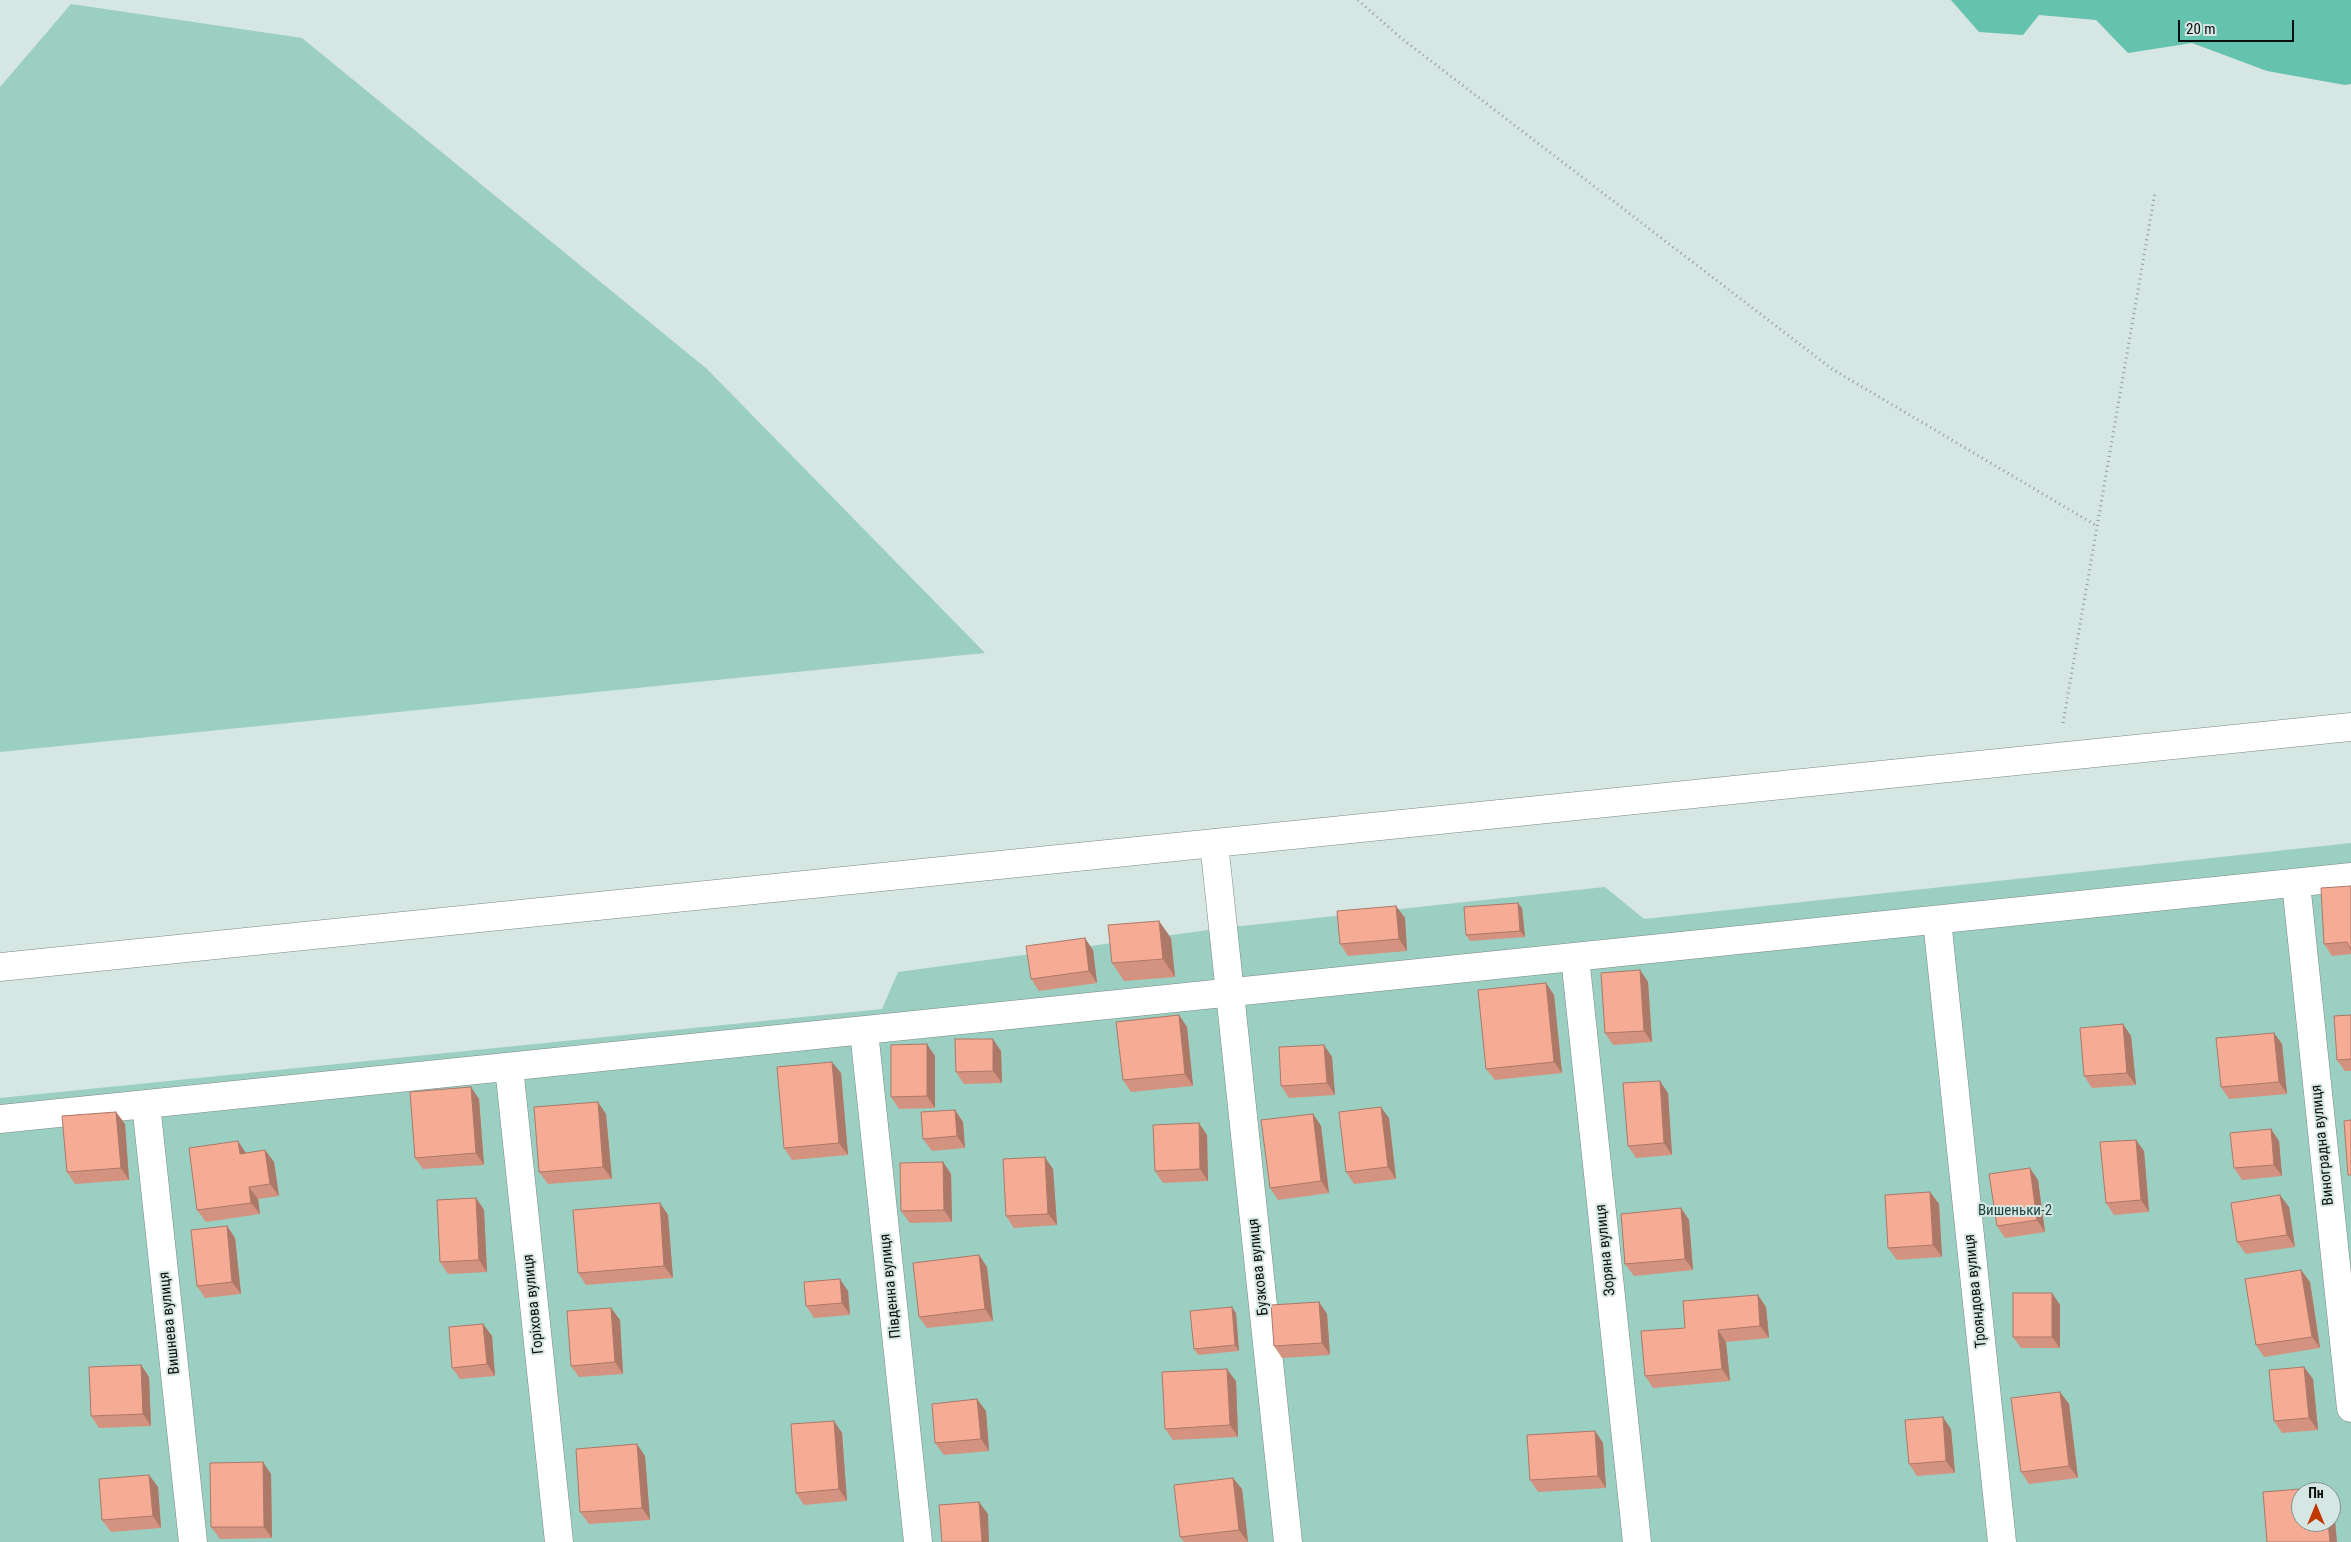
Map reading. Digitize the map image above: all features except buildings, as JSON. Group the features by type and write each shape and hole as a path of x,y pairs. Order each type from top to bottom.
{"street":[{"path":"0,967 2351,727"},
{"name":"Бузкова вулиця","path":"1214,844 1288,1542"},
{"path":"0,1119 2351,877"},
{"name":"Виноградна вулиця","path":"2296,883 2351,1408"},
{"name":"Трояндова вулиця","path":"1937,920 2002,1542"},
{"name":"Зоряна вулиця","path":"1575,958 1637,1542"},
{"name":"Південна вулиця","path":"864,1031 918,1542"},
{"name":"Горіхова вулиця","path":"509,1067 559,1542"},
{"name":"Вишнева вулиця","path":"146,1104 193,1542"}],"path":[{"path":"1358,0 1401,38 1832,369 2097,526"},
{"path":"2057,758 2154,192"}],"green space":[{"path":"71,4 302,38 707,369 985,653 0,752 0,87"},
{"name":"Вишеньки-2","path":"2351,843 2351,1542 0,1542 0,1098 882,1009 898,972 1223,928 1605,887 1644,919"}],"shaded area":[{"path":"1951,0 2351,0 2351,84 2345,85 2267,71 2192,43 2128,53 2096,20 2039,15 2023,35 1979,32"}]}
